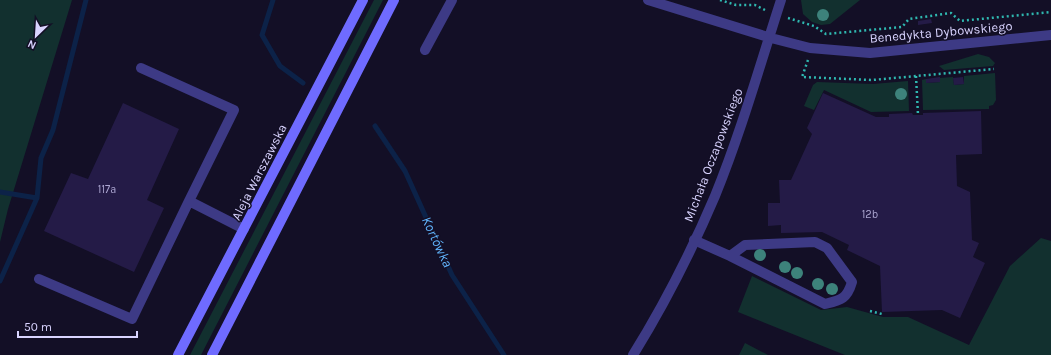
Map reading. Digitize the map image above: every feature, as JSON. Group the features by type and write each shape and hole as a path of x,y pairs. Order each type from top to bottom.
{"main road":[{"name":"Aleja Warszawska","path":"178,355 363,0"},
{"path":"212,355 394,0"}],"street":[{"path":"425,50 452,0"},
{"name":"Benedykta Dybowskiego","path":"648,0 770,38 810,48 870,53 1051,35"},
{"name":"Michała Oczapowskiego","path":"633,355 682,265 714,196 782,0"},
{"path":"39,279 132,320 234,110 141,68"},
{"path":"189,201 244,229"},
{"path":"694,240 730,256 825,304 841,300 849,292 852,282 827,248 815,242 745,245 730,256"}],"path":[{"path":"720,0 736,5 755,5 777,16 814,26 826,34 902,27 909,20 951,13 960,21 1051,12"},
{"path":"808,60 802,77 872,80 994,69"},
{"path":"916,76 918,115"},
{"path":"870,311 882,314"}],"green space":[{"path":"0,0 72,0 8,209 0,242"},
{"path":"374,0 383,0 201,355 190,355"},
{"path":"801,0 860,0 830,24 821,25 812,22 803,14"},
{"path":"978,54 989,57 995,63 993,66 944,70 939,66"},
{"path":"995,73 996,100 993,105 989,106 989,109 923,110 922,80 926,79 926,83 940,82 940,78 953,77 954,85 964,84 964,76"},
{"path":"908,81 909,111 871,112 824,90 814,110 804,106 813,85 817,82 873,84"},
{"path":"1041,238 1051,241 1051,355 845,355 738,312 752,276 821,310 847,307 883,317 908,317 969,345 1010,266"},
{"path":"745,343 768,355 739,355"}],"building":[{"path":"931,19 932,23 918,25 918,21"},
{"path":"940,77 940,82 926,83 926,79"},
{"path":"963,77 964,84 954,85 953,78"},
{"path":"823,93 876,117 889,117 889,114 912,113 913,115 923,115 923,113 981,111 982,154 956,155 957,186 970,192 972,240 979,243 973,257 985,263 960,318 942,310 882,312 880,266 847,250 849,245 822,232 781,233 781,225 768,226 768,203 780,203 779,180 791,180 812,134 807,128"},
{"path":"123,103 179,129 147,200 164,208 134,272 44,231 71,173 88,179"}],"waterway":[{"path":"0,281 37,198 41,158 53,130 86,0"},
{"name":"Kortówka","path":"273,0 262,35 280,66 303,83"},
{"name":"Kortówka","path":"375,126 405,171 452,275 504,355"},
{"path":"0,192 37,198"}]}
